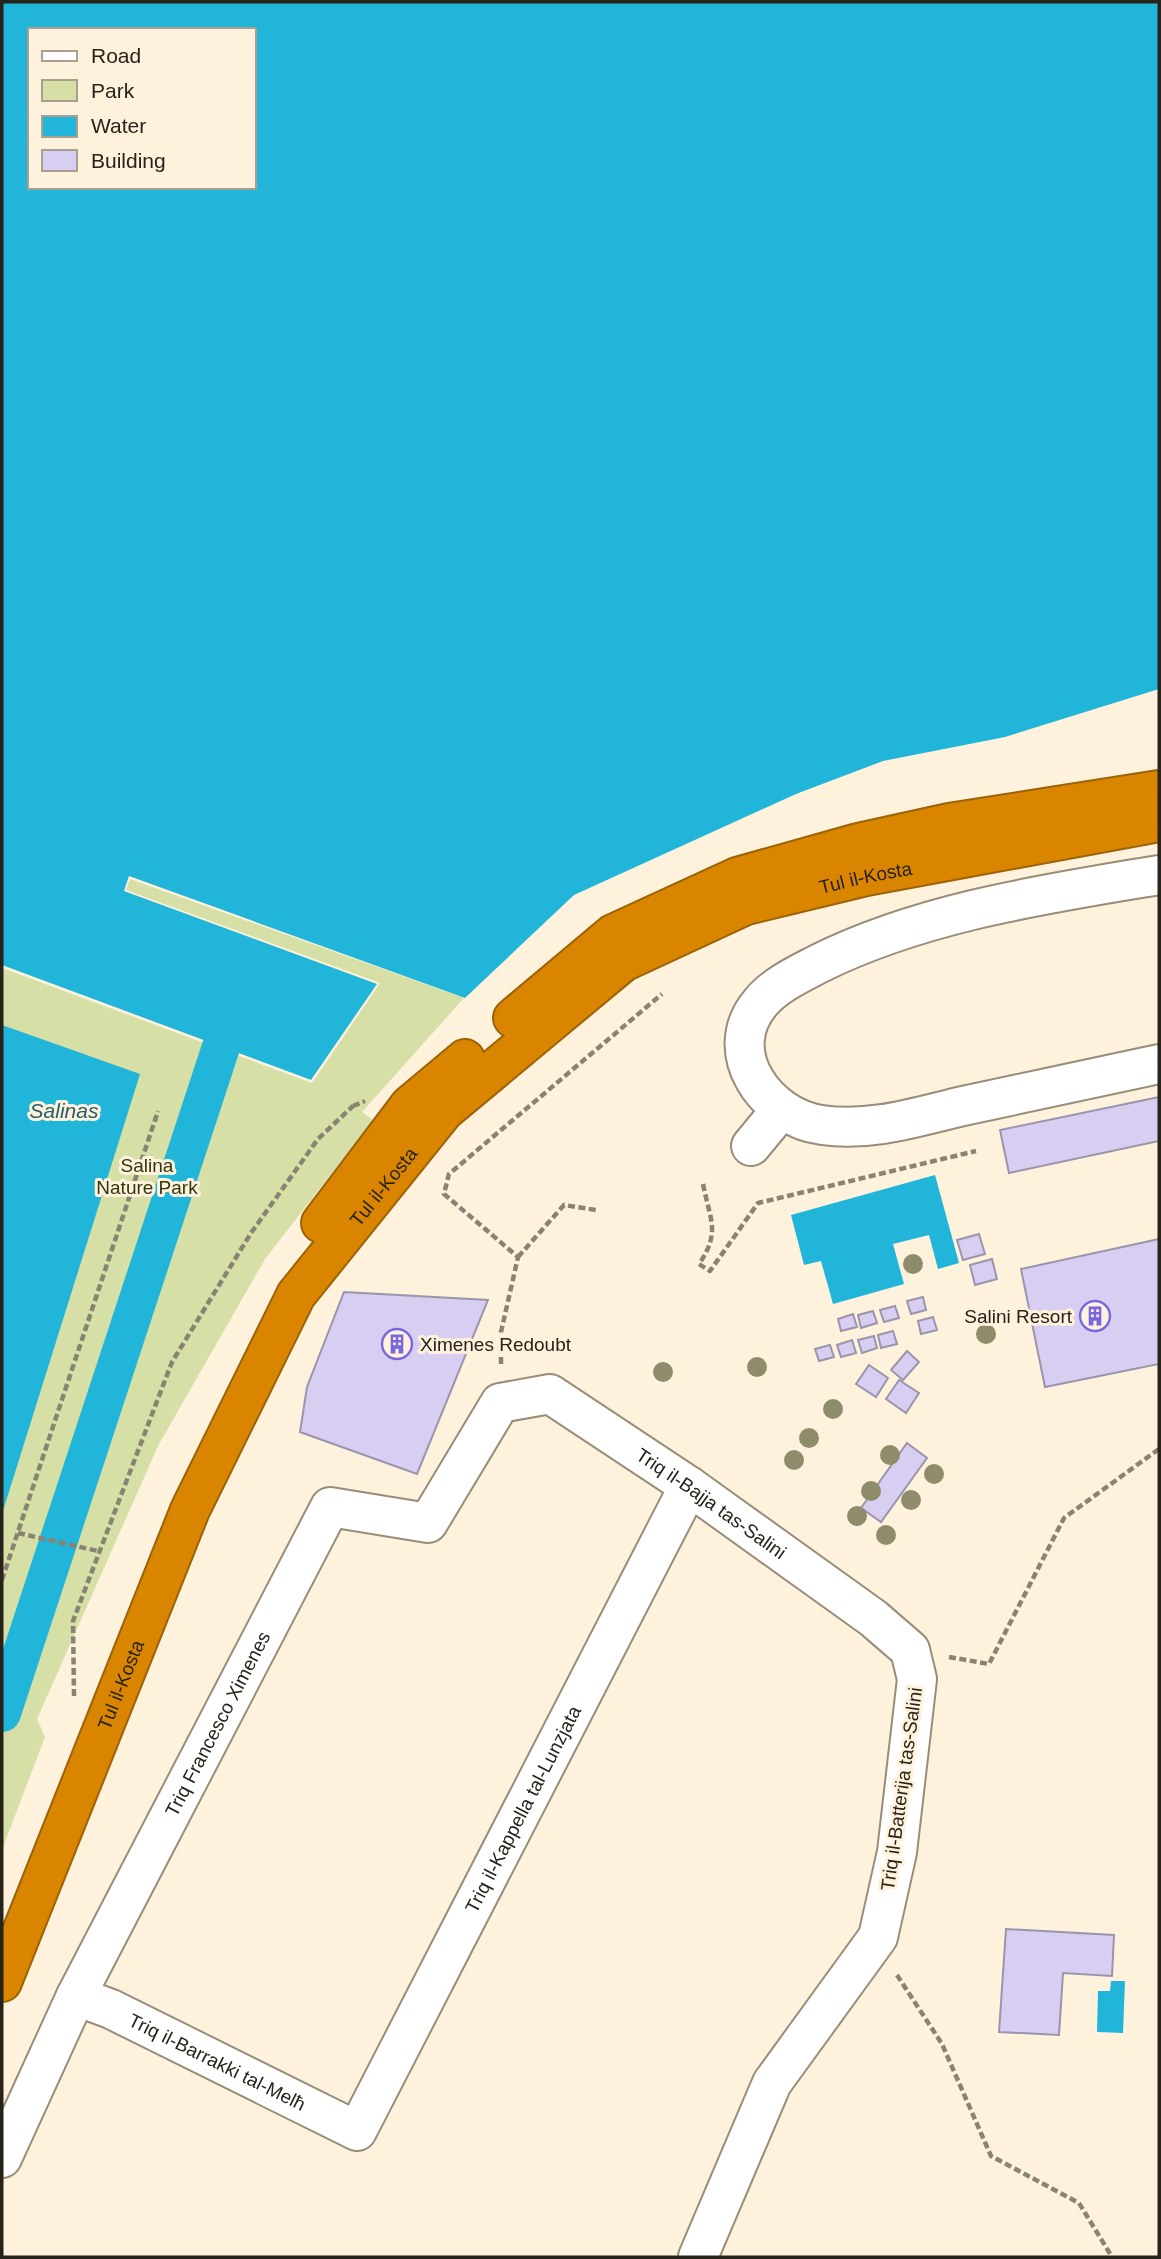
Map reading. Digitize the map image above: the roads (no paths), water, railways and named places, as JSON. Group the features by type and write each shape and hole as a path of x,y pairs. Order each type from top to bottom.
{"highway":[{"name":"Tul il-Kosta","path":"2,1913 123,1615 274,1286 410,1105 613,934 737,877 858,843 949,822 1159,790"},
{"name":"Tul il-Kosta","path":"2,1982 190,1510 296,1295 444,1111 624,962 746,905 880,873 1159,822"}],"street":[{"path":"1159,875 972,912 874,939 797,975 761,1002 749,1021 744,1043 754,1079 780,1111 801,1121 823,1126 877,1126 1159,1064"},
{"path":"751,1146 780,1111"},
{"name":"Triq il-Bajja tas-Salini","path":"500,1403 550,1394 689,1486 873,1618 910,1650"},
{"name":"Triq Francesco Ximenes","path":"2,2158 76,1996 330,1507 428,1523 500,1403"},
{"name":"Triq il-Kappella tal-Lunzjata","path":"357,2131 689,1486"},
{"name":"Triq il-Batterija tas-Salini","path":"698,2257 772,2083 878,1937 897,1852 917,1679 910,1650"},
{"name":"Triq il-Barrakki tal-Melħ","path":"76,1996 111,2009 357,2131"}],"water":[{"path":"2,2 1159,2 1159,689 1005,737 883,761 796,794 574,895 465,998 129,876 124,891 377,984 311,1080 2,965"},
{"name":"Salinas","path":"2,1025 140,1074 2,1514"},
{"path":"935,1175 959,1263 938,1269 929,1235 893,1244 904,1284 833,1304 821,1261 804,1265 791,1215"},
{"path":"1111,1981 1125,1981 1123,2033 1097,2032 1098,1991 1110,1991"}],"waterway":[{"path":"2,1713 221,1047"}],"place":[{"name":"Salini Resort","path":"1095,1316"},
{"name":"Ximenes Redoubt","path":"397,1344"}],"park label":[{"name":"Salina Nature Park","path":"147,1176"}]}
